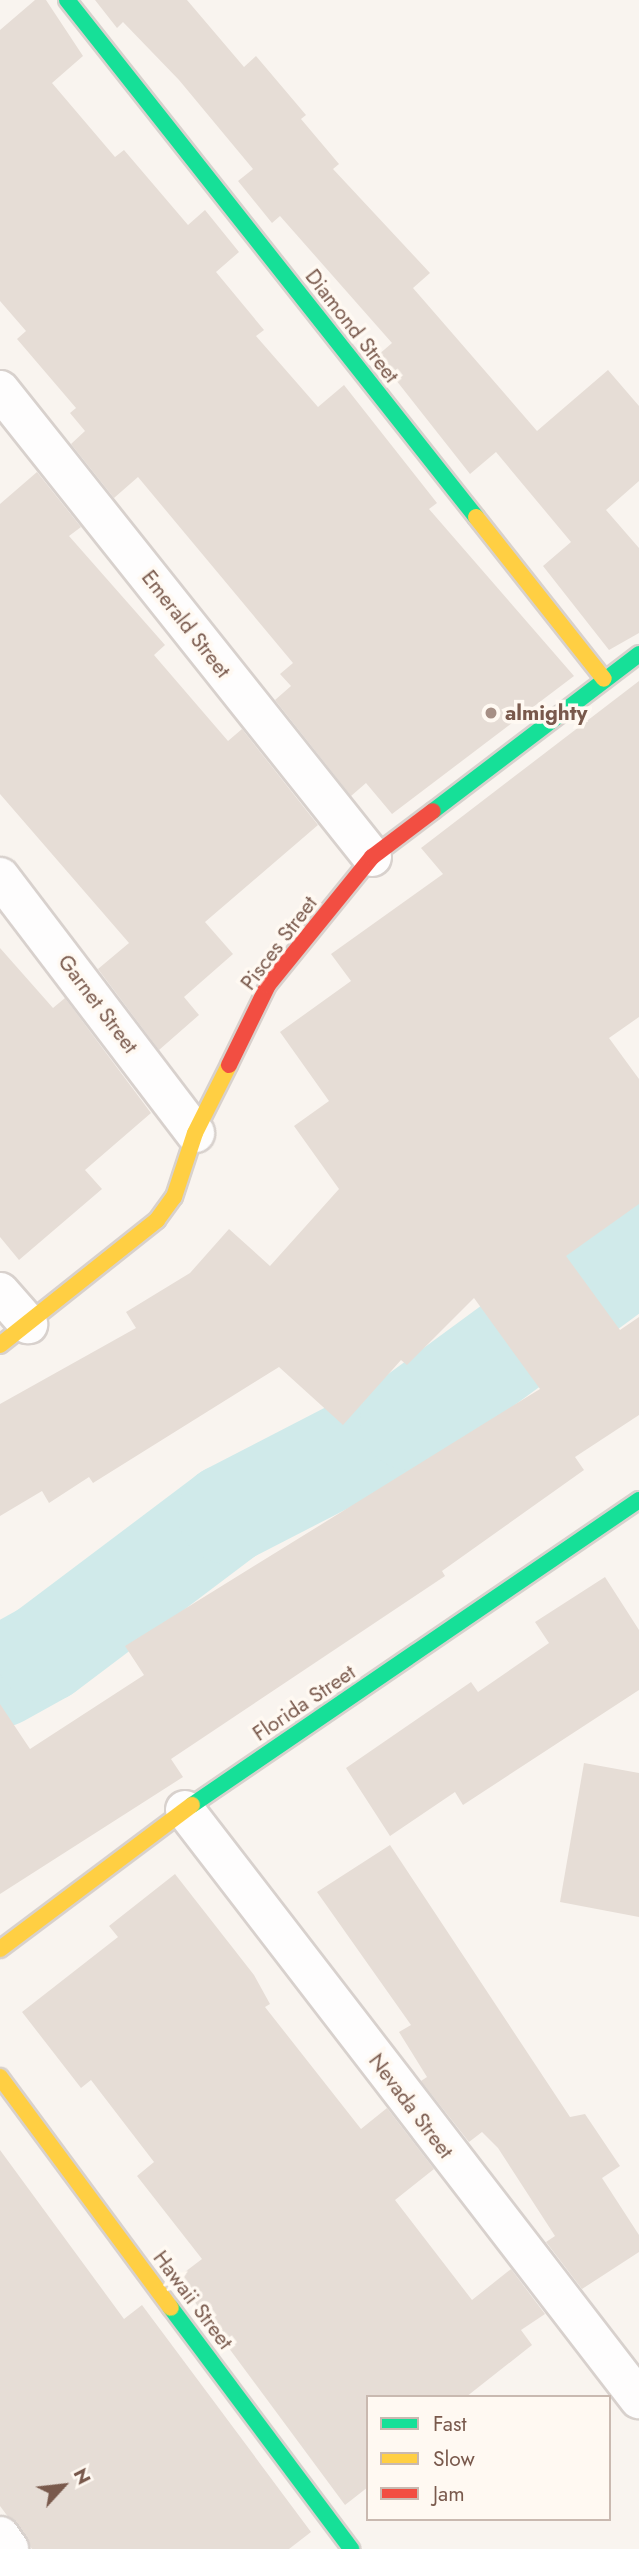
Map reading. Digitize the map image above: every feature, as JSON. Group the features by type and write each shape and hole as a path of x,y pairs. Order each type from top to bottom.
{"street":[{"name":"Diamond Street","path":"67,0 604,679"},
{"name":"Emerald Street","path":"0,390 372,858"},
{"name":"Pisces Street","path":"14,1334 157,1220 184,1175 195,1133 268,985 372,858 639,654"},
{"name":"Garnet Street","path":"0,877 195,1133"},
{"path":"0,1292 14,1334"},
{"name":"Florida Street","path":"0,1949 185,1810 639,1500"},
{"name":"Nevada Street","path":"185,1810 632,2380"},
{"name":"Hawaii Street","path":"0,2077 351,2549"},
{"path":"0,2536 9,2549"}],"building":[{"path":"35,0 46,0 83,56 52,83 115,157 124,150 188,225 205,210 239,252 216,272 264,330 256,336 318,407 344,385 437,503 429,509 574,676 392,814 366,783 351,796 275,700 291,686 280,674 293,663 138,477 114,498 71,444 85,431 70,413 76,408 17,339 26,331 0,301 0,30"},
{"path":"95,0 187,0 244,67 256,56 306,115 301,119 339,164 333,169 430,273 413,288 537,431 608,370 639,406 639,481 606,510 639,548 639,633 609,650 543,566 571,542 496,452 470,474 377,356 392,343 280,216 272,223 238,181 253,169 179,80 123,22 117,28"},
{"path":"37,472 81,527 69,536 165,645 154,655 228,741 242,729 318,825 205,922 233,954 184,997 199,1015 159,1050 98,969 129,943 0,794 0,504"},
{"path":"639,681 639,1017 609,1038 639,1079 639,1204 566,1256 620,1330 639,1317 639,1415 575,1457 584,1470 442,1571 445,1576 171,1759 183,1777 0,1894 0,1704 30,1749 144,1675 125,1646 540,1389 474,1298 407,1365 401,1360 343,1425 279,1367 93,1483 89,1477 49,1503 42,1491 0,1516 0,1404 136,1328 126,1312 190,1273 229,1229 270,1266 339,1189 294,1126 329,1101 280,1032 351,981 331,954 443,874 421,848"},
{"path":"0,948 53,1008 65,998 151,1113 85,1170 102,1189 19,1260 0,1237"},
{"path":"605,1577 639,1630 639,1690 463,1805 455,1792 390,1836 346,1768 471,1682 478,1692 549,1643 535,1622"},
{"path":"584,1763 639,1773 639,1917 560,1902"},
{"path":"390,1845 570,2117 585,2114 620,2166 602,2178 639,2235 639,2252 582,2289 546,2242 555,2236 498,2148 482,2132 469,2142 421,2081 427,2077 399,2032 411,2025 317,1892"},
{"path":"175,1874 254,1975 270,2004 265,2007 361,2129 387,2108 434,2169 395,2200 472,2300 511,2269 545,2314 521,2330 532,2345 469,2395 366,2395 366,2489 345,2505 177,2278 202,2259 137,2176 154,2162 91,2080 81,2088 22,2012 118,1937 109,1926"},
{"path":"0,2150 124,2319 142,2305 311,2532 289,2549 32,2549 0,2506"}],"waterway":[{"path":"0,1677 45,1652 228,1514 410,1420 639,1252"}],"traffic: fast":[{"path":"67,0 476,517"},
{"path":"433,811 639,654"},
{"path":"192,1805 639,1500"},
{"path":"171,2308 351,2549"}],"traffic: slow":[{"path":"476,517 604,679"},
{"path":"0,1345 157,1220 174,1197 195,1133 229,1065"},
{"path":"0,1949 192,1805"},
{"path":"0,2077 171,2308"}],"traffic: jam":[{"path":"229,1065 268,985 372,857 433,811"}],"place":[{"name":"almighty","path":"491,713"}]}
